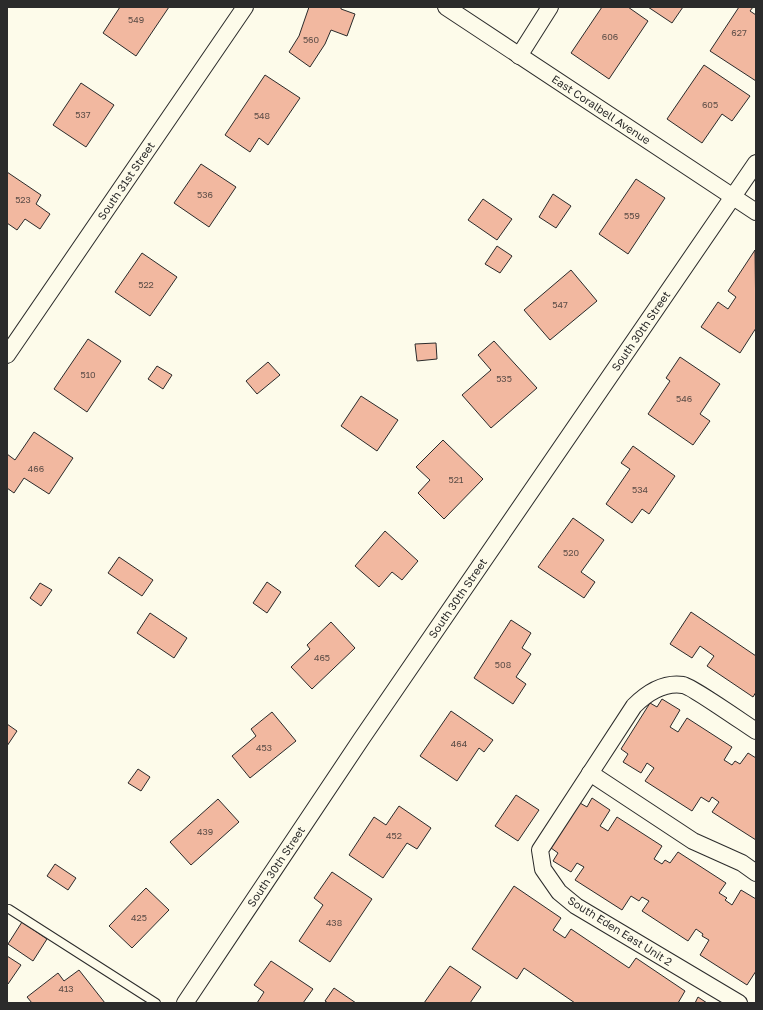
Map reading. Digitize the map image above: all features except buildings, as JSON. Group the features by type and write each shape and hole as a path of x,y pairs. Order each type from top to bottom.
{"street":[{"name":"South 31st Street","path":"7,355 245,7"},
{"name":"East Coralbell Avenue","path":"446,7 756,212"},
{"path":"519,56 550,7"},
{"name":"South 30th Street","path":"185,1003 362,738 756,163"},
{"name":"South Eden East Unit 2","path":"739,1003 576,906 559,892 543,869 540,850 634,706 647,694 664,686 684,685 756,731"},
{"path":"590,773 693,841 742,863 756,873"}],"lane":[{"path":"9,909 156,1003"}]}
